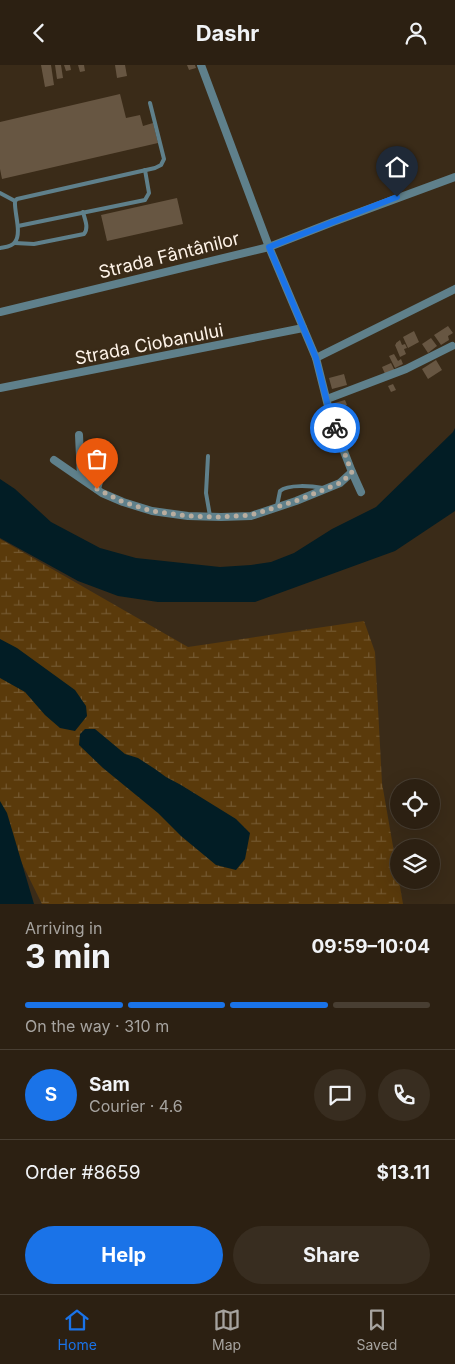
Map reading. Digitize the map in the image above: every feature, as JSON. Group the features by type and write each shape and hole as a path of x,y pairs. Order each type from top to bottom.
{"street":[{"path":"201,65 269,247 316,358 331,418 361,492"},
{"name":"Strada Fântânilor","path":"0,312 269,247 394,198 455,177"},
{"path":"316,358 455,289"},
{"name":"Strada Ciobanului","path":"0,388 303,328"},
{"path":"327,399 406,369 452,345"},
{"path":"79,435 81,477"},
{"path":"97,489 107,451"},
{"path":"54,460 97,489 123,502 152,511 210,517 251,515 277,507 340,483 352,473"}],"lane":[{"path":"15,201 161,165 164,159 150,103"},
{"path":"18,226 145,200 149,193 145,170"},
{"path":"0,193 15,201"},
{"path":"15,201 18,226 15,243"},
{"path":"0,248 15,243 34,244 84,234 87,226 83,213"},
{"path":"208,456 206,493 210,517"},
{"path":"277,507 280,491 285,487 315,486 326,488"}],"green space":[{"path":"0,539 188,647 364,621 375,652 382,783 392,839 390,839 390,889 400,889 403,904 42,904 0,819"}],"water":[{"path":"455,428 455,511 395,551 255,602 158,602 118,596 78,581 0,538 0,479 15,489 51,522 100,548 136,558 220,567 271,562 294,553 332,529 376,507"},
{"path":"0,639 17,648 75,690 86,706 87,716 75,731 60,728 45,715 25,692 0,678"},
{"path":"85,729 95,729 125,754 138,758 236,819 250,833 245,859 236,870 216,865 181,836 158,813 103,768 79,745 80,734"},
{"path":"0,801 7,813 34,904 0,904"}],"building":[{"path":"41,65 51,65 54,85 45,87"},
{"path":"55,65 61,65 63,78 57,79"},
{"path":"64,65 70,65 71,70 66,71"},
{"path":"78,65 84,65 85,71 80,72"},
{"path":"115,65 125,65 127,76 117,78"},
{"path":"187,65 195,65 196,68 189,70"},
{"path":"120,94 126,118 140,115 143,126 153,123 158,143 2,179 0,169 0,122"},
{"path":"177,198 183,224 107,241 101,215"},
{"path":"448,326 453,333 448,336 449,340 441,345 434,335"},
{"path":"414,331 419,342 408,348 403,337"},
{"path":"431,338 437,346 428,353 422,344"},
{"path":"400,340 402,345 405,344 407,348 404,349 406,354 400,357 395,345"},
{"path":"394,354 398,361 401,359 403,364 395,368 389,356"},
{"path":"436,360 442,370 428,379 422,369"},
{"path":"391,363 395,371 386,376 382,367"},
{"path":"344,374 347,385 332,389 329,378"},
{"path":"393,384 396,390 391,392 388,386"},
{"path":"345,400 347,405 333,410 331,404"}],"way so far":[{"path":"97,489 123,502 152,511 188,516 220,517 251,515 296,501 340,483 352,473 335,428"}],"route":[{"path":"335,428 316,358 269,247 397,197"}]}
